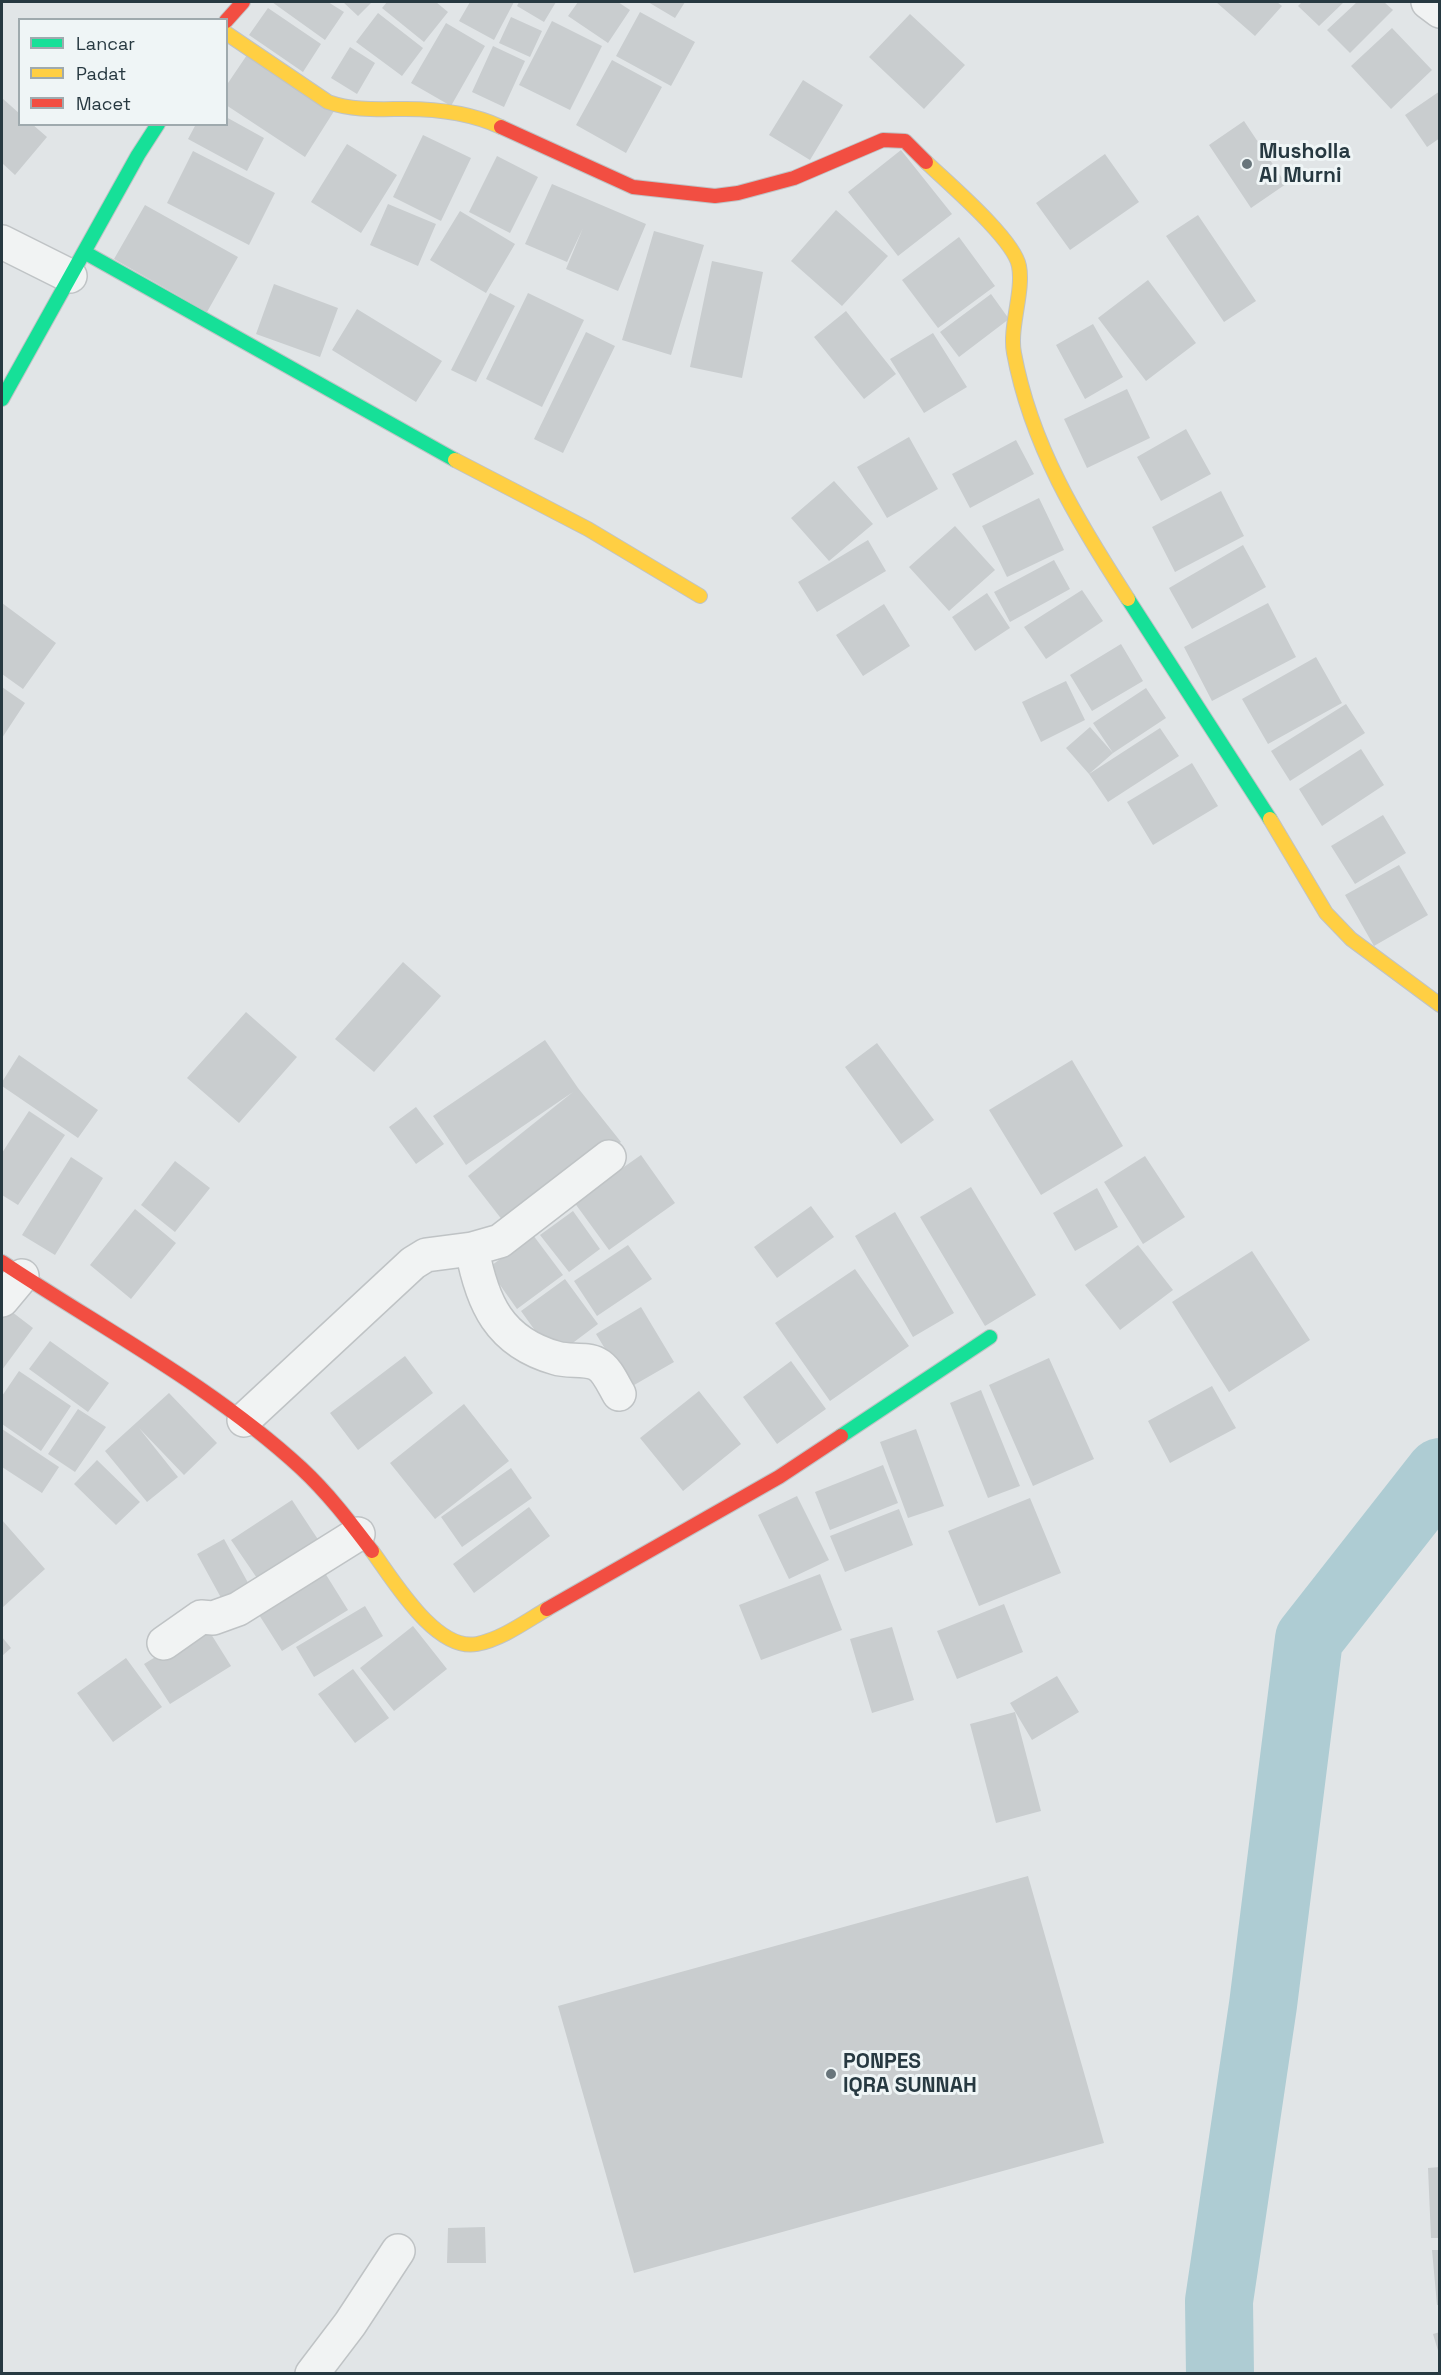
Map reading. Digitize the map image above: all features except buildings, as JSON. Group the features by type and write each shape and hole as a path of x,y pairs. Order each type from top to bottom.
{"street":[{"path":"228,19 243,2"},
{"path":"1428,2 1440,11"},
{"path":"228,34 328,102 345,109 416,109 464,113 488,121 633,187 716,196 738,193 794,178 883,140 905,141 1003,238 1019,266 1013,350 1029,416 1075,517 1292,852 1326,913 1351,939 1440,1005"},
{"path":"2,399 157,126"},
{"path":"2,242 77,264 588,530 700,596"},
{"path":"244,1420 413,1263 426,1255 472,1249 500,1241 609,1157"},
{"path":"472,1249 485,1301 500,1325 532,1351 559,1359 597,1364 619,1394"},
{"path":"8,1279 181,1376 244,1420 304,1470 439,1634 453,1643 471,1647 514,1628 778,1477 990,1337"},
{"path":"164,1642 201,1617 213,1618 238,1609 358,1534"},
{"path":"312,2373 350,2324 398,2251"}],"waterway":[{"path":"1220,2374 1219,2301 1263,2005 1309,1639 1440,1472"}],"traffic: fast":[{"path":"2,399 138,155 157,126"},
{"path":"84,252 455,460"},
{"path":"1128,599 1270,819"},
{"path":"841,1436 990,1337"}],"traffic: slow":[{"path":"228,34 328,102 357,108 443,111 478,118 501,127"},
{"path":"926,162 979,212 1005,241 1014,255 1020,276 1013,332 1014,353 1032,419 1044,451 1074,512 1128,599"},
{"path":"455,460 588,529 700,596"},
{"path":"1270,819 1326,913 1351,939 1440,1005"},
{"path":"372,1551 417,1612 446,1637 462,1644 486,1642 513,1630 547,1609"}],"traffic: jam":[{"path":"228,19 243,2"},
{"path":"501,127 633,187 715,196 738,193 794,178 883,140 905,141 926,162"},
{"path":"2,1262 194,1384 267,1438 320,1487 372,1551"},
{"path":"547,1609 779,1477 841,1436"}],"place":[{"name":"Musholla Al Murni","path":"1247,164"},
{"name":"PONPES IQRA SUNNAH","path":"831,2074"}]}
